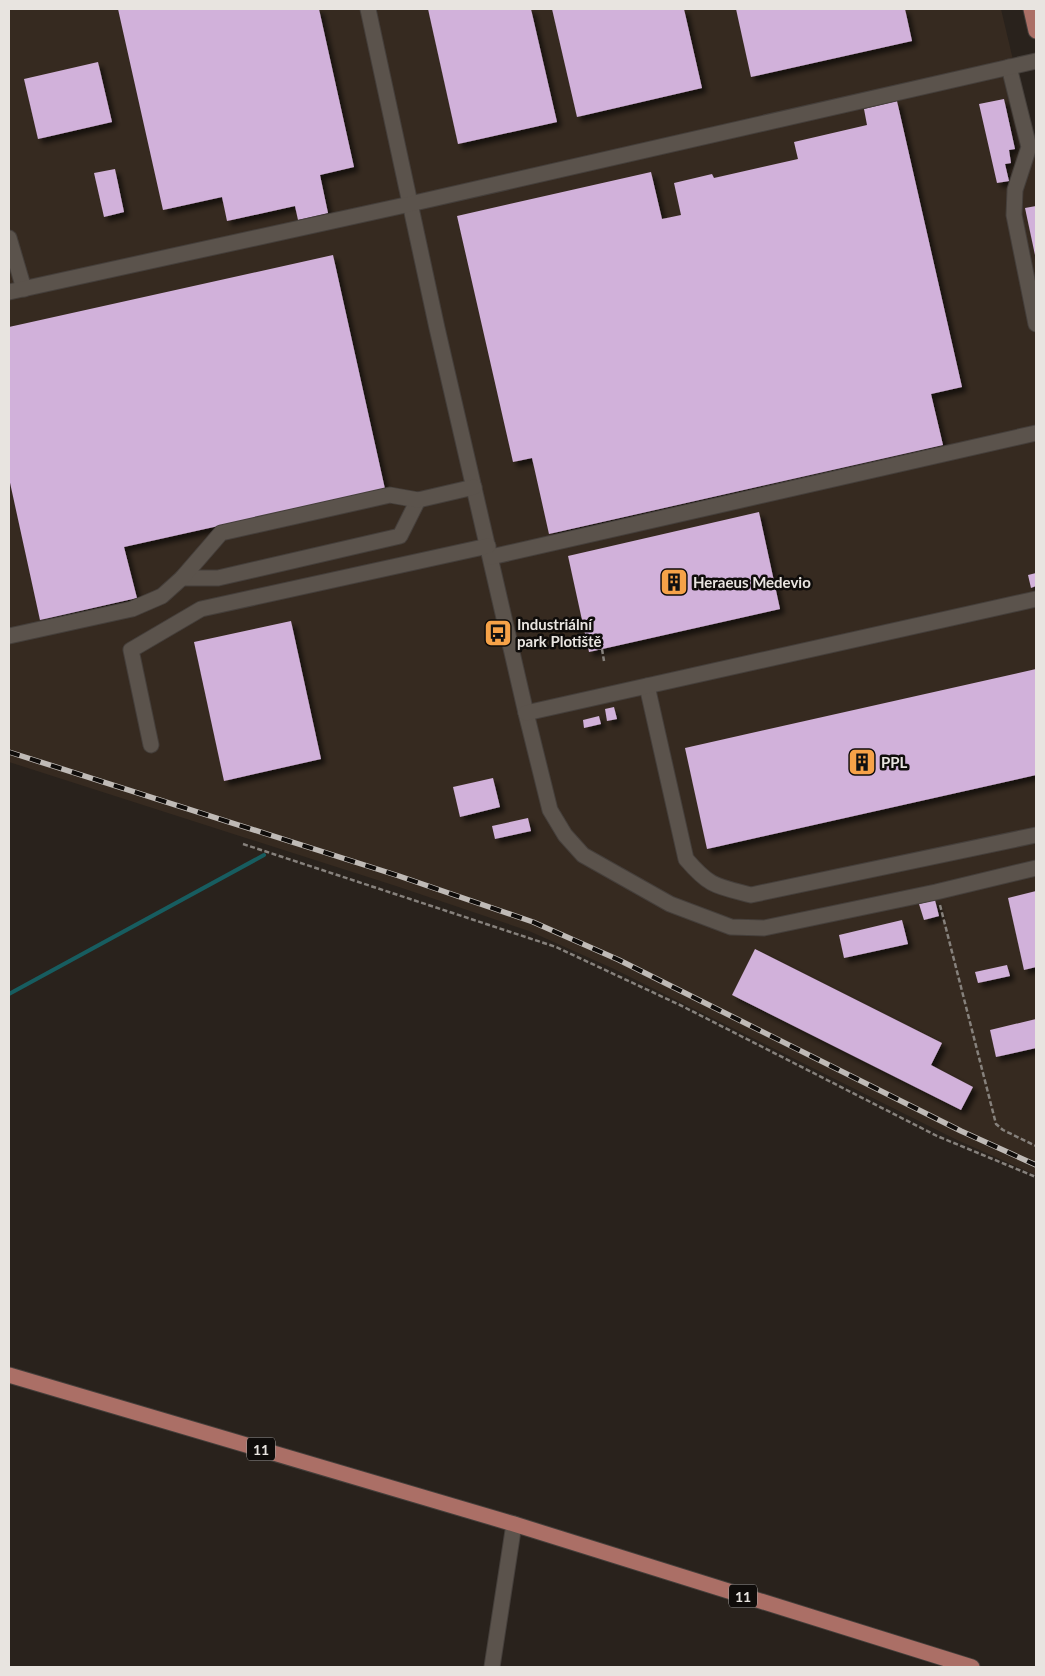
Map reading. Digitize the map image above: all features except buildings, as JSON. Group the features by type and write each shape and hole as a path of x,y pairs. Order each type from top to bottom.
{"main road":[{"path":"1031,9 1036,31"},
{"name":"11","path":"9,1375 514,1524 972,1667"}],"street":[{"path":"368,9 410,204 526,713 550,810 565,835 583,855 670,904 732,927 764,928 936,892 1036,868"},
{"path":"9,292 410,204 1036,61"},
{"path":"1009,67 1029,147 1015,190 1014,215 1036,324"},
{"path":"9,238 24,289"},
{"path":"151,745 131,650 201,609 490,551 1036,434"},
{"path":"9,636 132,610 162,596 182,578 221,533 390,495 418,500 474,487"},
{"path":"182,578 218,578 400,536 418,500"},
{"path":"526,713 1036,599"},
{"path":"647,686 686,859 700,876 713,885 751,895 1036,836"},
{"path":"492,1667 514,1524"}],"path":[{"path":"602,649 604,661"},
{"path":"242,844 556,947 682,1006 938,1136 1036,1177"},
{"path":"936,892 996,1124 1002,1130 1036,1146"}],"shaded area":[{"path":"9,9 1001,9 1036,157 1036,1175 957,1140 614,969 529,931 396,886 9,762"}],"waterway":[{"path":"9,994 264,855"}],"railway":[{"path":"9,752 399,876 533,922 619,960 961,1131 1036,1165"}],"place":[{"name":"Heraeus Medevio","path":"674,582"},
{"name":"Industriální park Plotiště","path":"498,633"},
{"name":"PPL","path":"862,762"}]}
